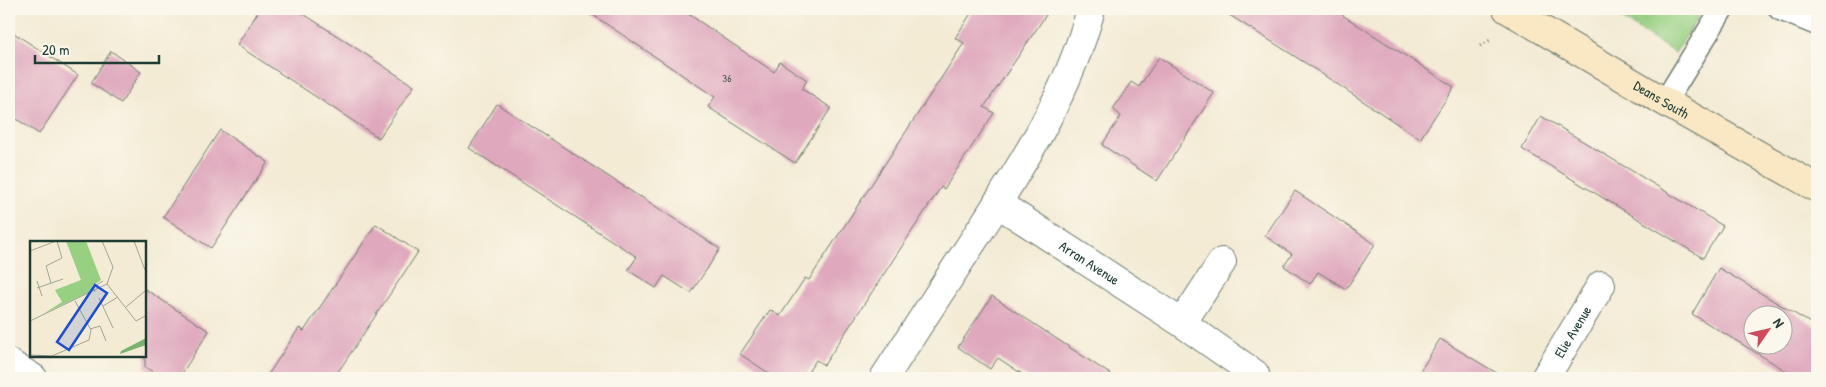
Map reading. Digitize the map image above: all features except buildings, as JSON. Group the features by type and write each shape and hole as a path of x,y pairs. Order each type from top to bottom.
{"street":[{"path":"884,378 1046,124 1073,64 1091,9"},
{"name":"Deans South","path":"1507,9 1665,102 1817,188"},
{"name":"Arran Avenue","path":"997,203 1182,323 1255,374"},
{"path":"1182,323 1222,262"},
{"name":"Elie Avenue","path":"1545,378 1601,285"},
{"path":"9,363 32,378"}],"lane":[{"path":"1665,102 1722,9"},
{"path":"1780,9 1817,24"}],"green space":[{"path":"1607,9 1703,9 1675,53"}]}
